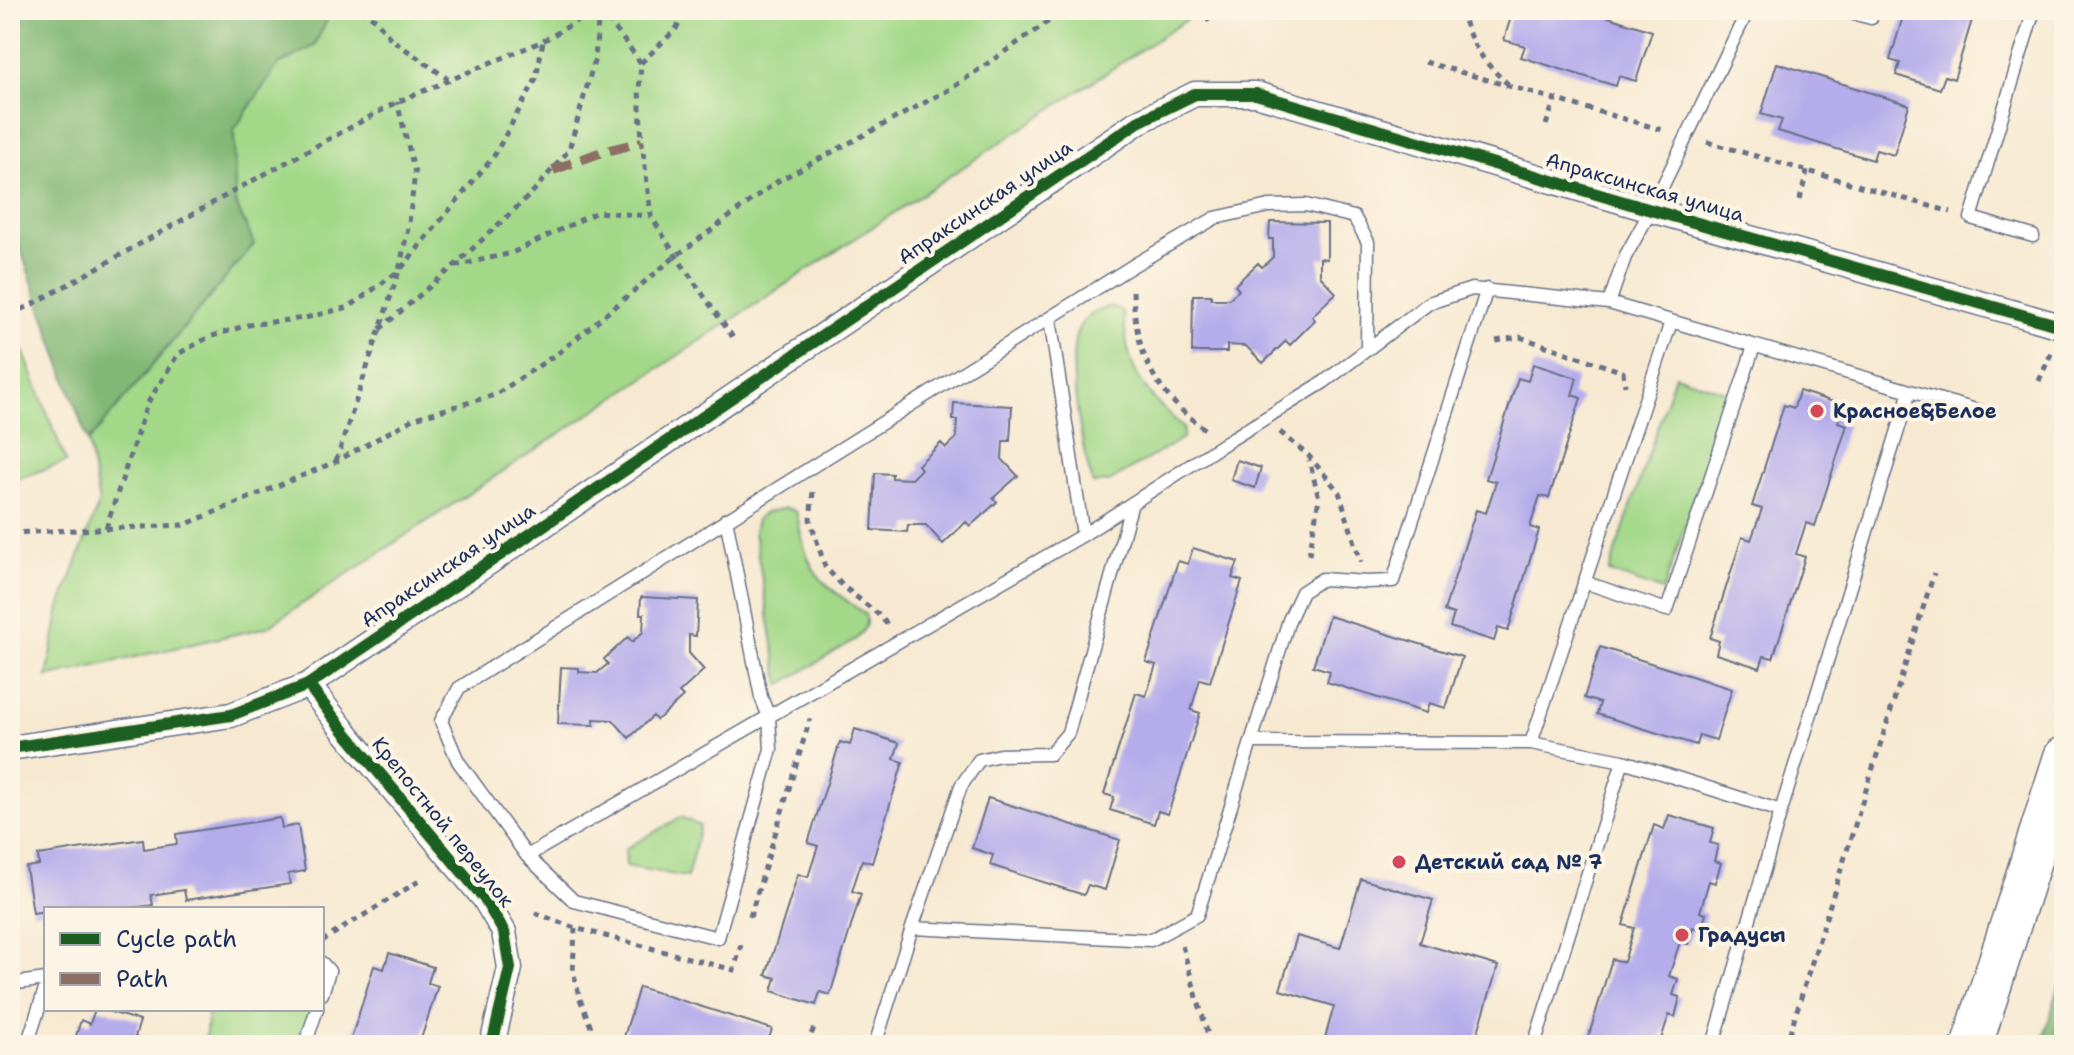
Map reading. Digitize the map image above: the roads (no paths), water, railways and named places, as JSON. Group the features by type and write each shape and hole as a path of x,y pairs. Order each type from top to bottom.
{"main road":[{"path":"1972,1045 2064,757"}],"street":[{"name":"Апраксинская улица","path":"10,748 231,715 308,685 1138,122 1195,94 1256,94 2064,327"},
{"name":"Крепостной переулок","path":"308,685 484,898 504,932 510,968 492,1045"}],"lane":[{"path":"1609,303 1625,257 1748,10"},
{"path":"1841,10 1871,18 1874,10"},
{"path":"2033,236 1971,218 2034,10"},
{"path":"726,519 761,697 769,717 771,749 718,938 574,901 527,856 458,761 441,721 459,688 726,519 1134,265 1215,218 1269,206 1306,205 1354,217 1368,242 1367,350"},
{"path":"527,856 1083,535 1324,382 1429,303 1472,289 1609,303 1979,411"},
{"path":"912,928 1151,940 1197,915 1289,620 1302,592 1322,579 1393,581 1487,289"},
{"path":"1050,319 1083,535"},
{"path":"1531,743 1671,322"},
{"path":"1584,582 1667,610 1754,346"},
{"path":"1713,1045 1910,391"},
{"path":"875,1045 961,786 979,760 1000,755 1050,754 1068,733 1132,503"},
{"path":"1251,742 1531,743 1623,761 1781,811"},
{"path":"1534,1045 1623,761"},
{"path":"324,965 329,971 324,987"},
{"path":"10,984 44,979"},
{"path":"27,1045 44,992"},
{"path":"305,1045 316,1011"}],"place":[{"name":"Красное&Белое","path":"1817,411"},
{"name":"Детский сад № 7","path":"1399,862"},
{"name":"Градусы","path":"1682,935"}]}
